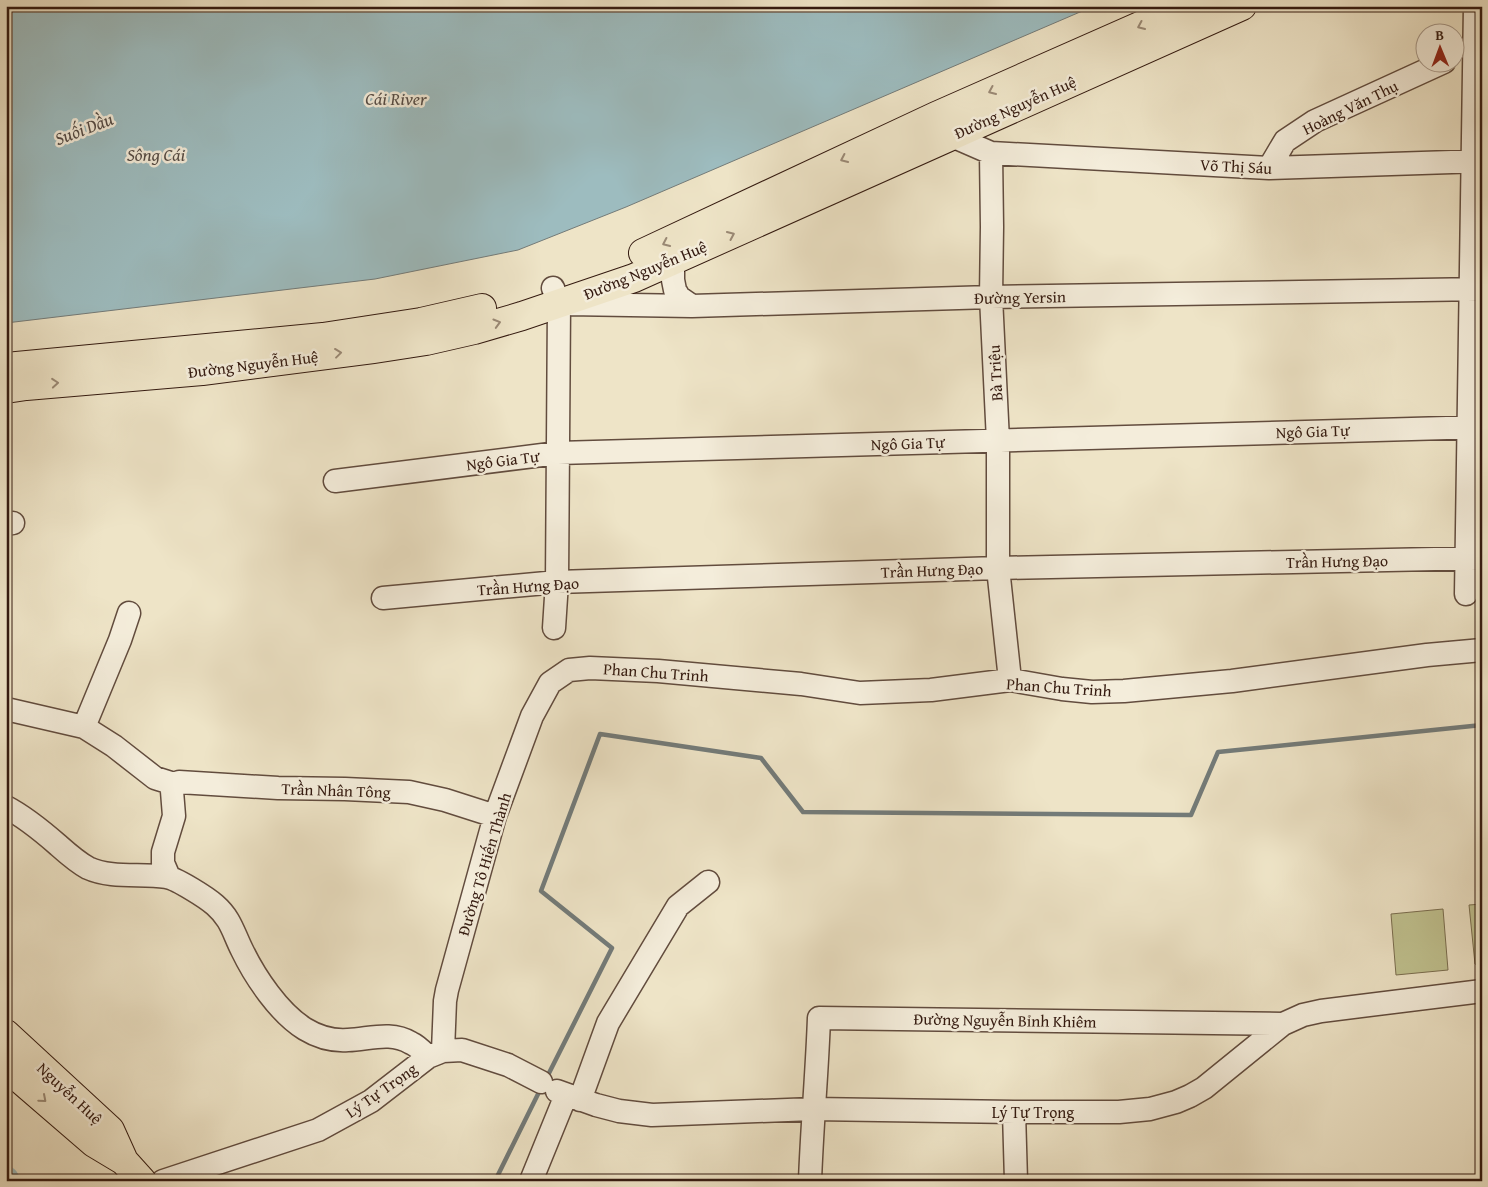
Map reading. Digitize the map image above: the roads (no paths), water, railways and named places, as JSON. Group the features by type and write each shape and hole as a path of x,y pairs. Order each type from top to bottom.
{"main road":[{"name":"Đường Nguyễn Huệ","path":"556,296 634,278 680,257 1186,6"},
{"name":"Đường Nguyễn Huệ","path":"6,368 373,349 426,341 474,330 556,296 623,263 944,126 1242,6"},
{"name":"Đường Nguyễn Huệ","path":"6,389 201,359"},
{"name":"Nguyễn Huệ","path":"6,1034 110,1130 124,1161"},
{"name":"Nguyễn Huệ","path":"6,1067 94,1143 124,1161 142,1181"}],"street":[{"path":"1466,594 1474,558 1478,161 1471,52 1475,6"},
{"name":"Hoàng Văn Thụ","path":"1269,168 1285,141 1315,121 1422,72"},
{"path":"944,126 990,153"},
{"name":"Võ Thị Sáu","path":"990,153 1269,168 1478,161"},
{"name":"Bà Triệu","path":"990,153 991,297 998,441 998,568 1010,680"},
{"path":"680,257 673,267 675,290 679,297 692,306"},
{"name":"Đường Yersin","path":"556,296 692,306 991,297 1477,289"},
{"path":"554,628 557,582 558,453 556,296"},
{"name":"Ngô Gia Tự","path":"335,481 558,453 1476,427"},
{"name":"Trần Hưng Đạo","path":"384,598 557,582 998,568 1474,558"},
{"path":"84,727 120,640 129,613"},
{"name":"Phan Chu Trinh","path":"550,683 569,670 590,668 742,678 860,693 932,690 1010,680 1092,692 1124,691 1232,682 1427,655 1482,650"},
{"name":"Đường Tô Hiến Thành","path":"436,1054 447,990 495,816 523,746 532,716 550,683"},
{"name":"Trần Nhân Tông","path":"6,709 84,727 114,746 155,778 174,784 179,782 278,788 409,792 445,800 495,816"},
{"path":"169,877 163,863 163,852 174,816 172,791 174,784"},
{"path":"6,807 42,831 88,868 110,874 169,877 204,896 222,911 233,928 246,959 270,994 292,1019 305,1029 335,1040 385,1036 402,1038 436,1054"},
{"path":"531,1181 561,1092 608,1023 678,906 708,882"},
{"name":"Lý Tự Trọng","path":"163,1181 318,1130 371,1101 436,1054 462,1050 508,1065 561,1092 619,1111 652,1116 813,1110 1119,1112 1150,1109 1176,1102 1204,1088 1283,1024 1303,1015 1482,990"},
{"name":"Đường Nguyễn Bỉnh Khiêm","path":"813,1110 818,1069 819,1018 1283,1024"},
{"path":"810,1181 813,1110"},
{"path":"1014,1112 1016,1181"}],"water":[{"name":"Sông Cái","path":"6,6 1094,6 626,207 518,250 375,279 6,323"}],"waterway":[{"path":"546,1079 612,948 541,891 600,734 761,758 803,812 1191,815 1218,752 1482,725"},
{"path":"495,1181 541,1088"}],"water label":[{"name":"Cái River","path":"396,99"},
{"name":"Suối Dầu","path":"84,129"}]}
